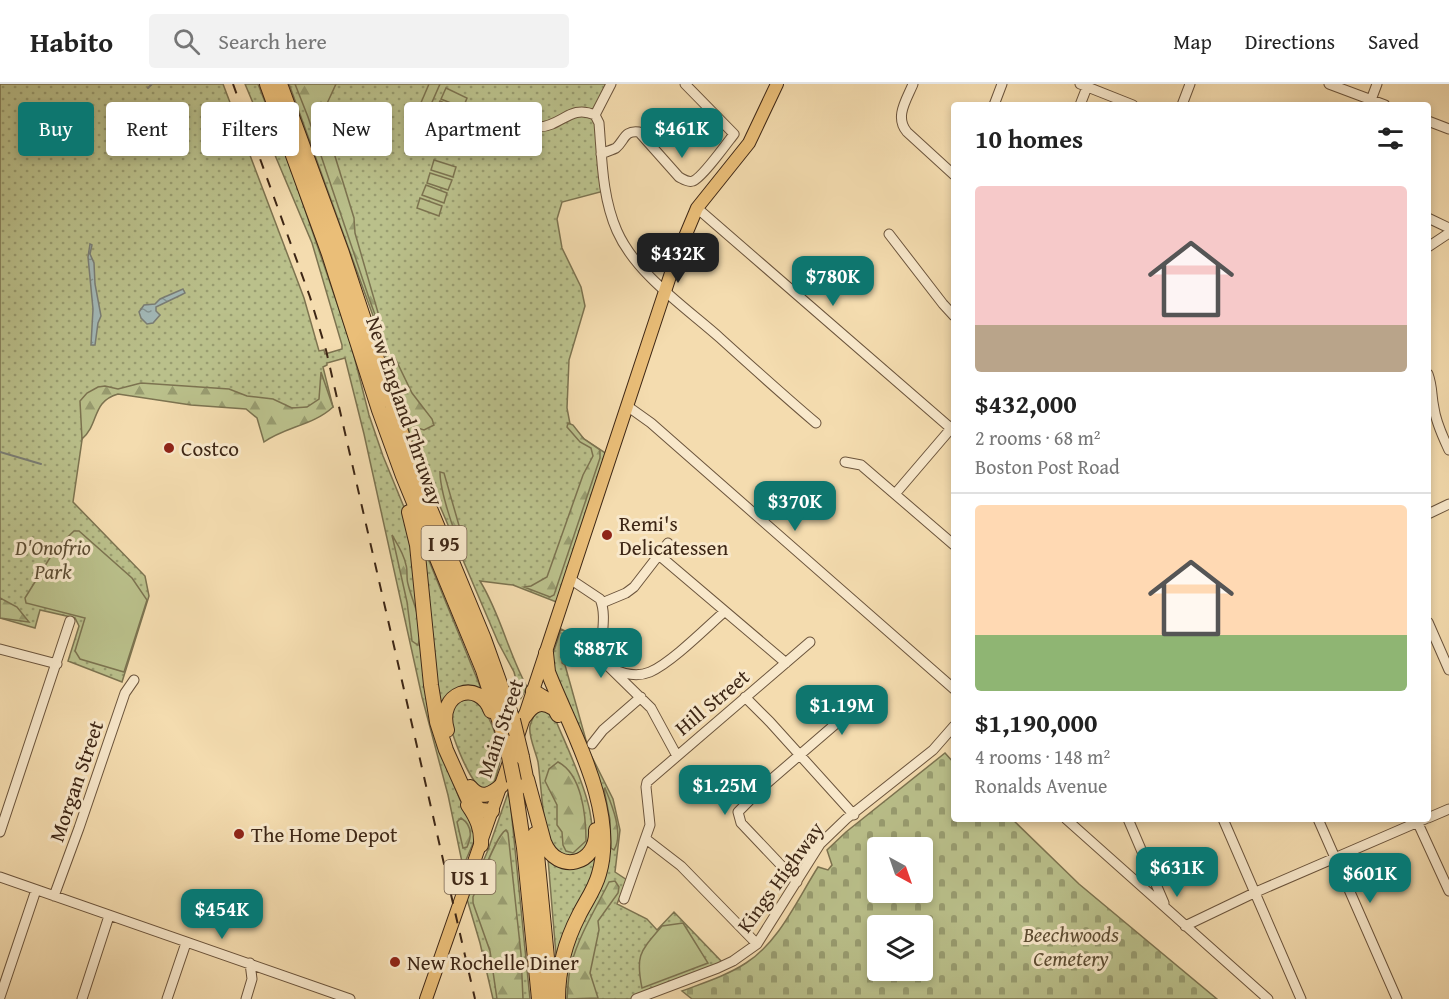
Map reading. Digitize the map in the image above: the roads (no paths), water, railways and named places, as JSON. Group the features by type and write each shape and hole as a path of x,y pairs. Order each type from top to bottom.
{"highway":[{"name":"New England Thruway","path":"267,84 317,221 360,329"},
{"name":"New England Thruway","path":"280,84 334,232 372,367 488,650 519,718 522,757 514,781 537,849 551,999"},
{"name":"New England Thruway","path":"372,367 379,410 411,498 483,670 505,739 524,848 538,999"},
{"path":"379,410 415,535 432,695 437,722 464,798 478,821 481,845"},
{"path":"470,787 477,794 484,795 514,781 548,851 555,858 566,862 577,861 592,850 596,839 593,812 548,672 546,653"},
{"path":"534,687 560,709 593,784 600,810 604,845 596,882 571,931 562,957 558,999"},
{"path":"492,811 470,787 445,724 445,712 449,702 460,694 471,693 480,696 486,701 505,739"},
{"path":"519,718 542,703 560,709"},
{"path":"452,764 472,804 483,811 492,811"}],"main road":[{"name":"US 1","path":"627,408 676,258 697,208 749,143 777,84"},
{"name":"Main Street","path":"426,999 492,811 514,781 519,718 534,687 546,653 627,408"}],"street":[{"path":"595,115 611,84"},
{"path":"601,154 616,148 625,135 633,131 639,132 679,177 687,182 693,181 734,134 685,84"},
{"path":"913,84 901,112 901,123 907,132 951,170"},
{"path":"995,102 1002,84"},
{"path":"1183,102 1190,84"},
{"path":"1329,84 1377,102"},
{"path":"1371,100 1377,84"},
{"path":"1080,102 1083,85 1126,102"},
{"path":"542,127 549,126 573,112 588,111 595,115 599,123 606,195 618,233 636,262 816,423"},
{"path":"1431,122 1447,128 1449,117"},
{"path":"697,208 951,426"},
{"path":"1431,219 1449,228"},
{"path":"1431,245 1449,233"},
{"path":"890,234 951,313"},
{"path":"1431,384 1436,421 1449,450"},
{"path":"627,408 651,423 951,687"},
{"path":"895,494 951,430"},
{"path":"844,462 861,465 951,542"},
{"path":"1431,512 1449,504"},
{"path":"602,603 634,587 668,543"},
{"path":"660,556 786,663"},
{"path":"570,579 597,595 602,603 600,651 602,660 651,708 677,756"},
{"path":"608,667 623,673 649,672 667,662 724,612"},
{"path":"0,832 70,621"},
{"path":"1431,629 1449,670"},
{"name":"Hill Street","path":"624,898 646,839 650,814 646,787 653,776 810,642"},
{"path":"0,650 57,663"},
{"path":"633,689 635,681 641,674"},
{"name":"Morgan Street","path":"54,896 125,693 134,680"},
{"path":"797,882 741,823 738,812 800,754 868,696"},
{"path":"592,744 603,730 641,697"},
{"path":"745,697 854,815"},
{"name":"Kings Highway","path":"636,999 718,968 733,961 757,944 820,844 936,746 951,729"},
{"path":"1431,815 1449,808"},
{"path":"1069,822 1268,999"},
{"path":"1129,822 1165,905"},
{"path":"1224,822 1301,999"},
{"path":"1319,822 1397,999"},
{"path":"1185,926 1415,822"},
{"path":"1423,822 1449,891"},
{"path":"646,839 681,866 757,944"},
{"path":"0,877 350,999"},
{"path":"1,993 36,890"},
{"path":"82,999 109,916"},
{"path":"167,999 186,943"},
{"path":"246,999 252,979 250,963"}],"water":[{"path":"90,244 92,245 90,254 94,263 101,316 95,345 91,345 93,309 88,257"},
{"path":"183,289 185,293 156,307 160,315 153,323 147,324 141,318 139,312 144,305 155,304 160,299"}],"waterway":[{"path":"148,88 152,84"},
{"path":"0,452 41,464"}],"railway":[{"path":"233,84 310,297 326,350 475,999"}],"place":[{"name":"Costco","path":"169,448"},
{"name":"Remi's Delicatessen","path":"607,535"},
{"name":"The Home Depot","path":"239,834"},
{"name":"New Rochelle Diner","path":"395,962"}],"park label":[{"name":"D'Onofrio Park","path":"53,559"},
{"name":"Beechwoods Cemetery","path":"1071,946"}]}
